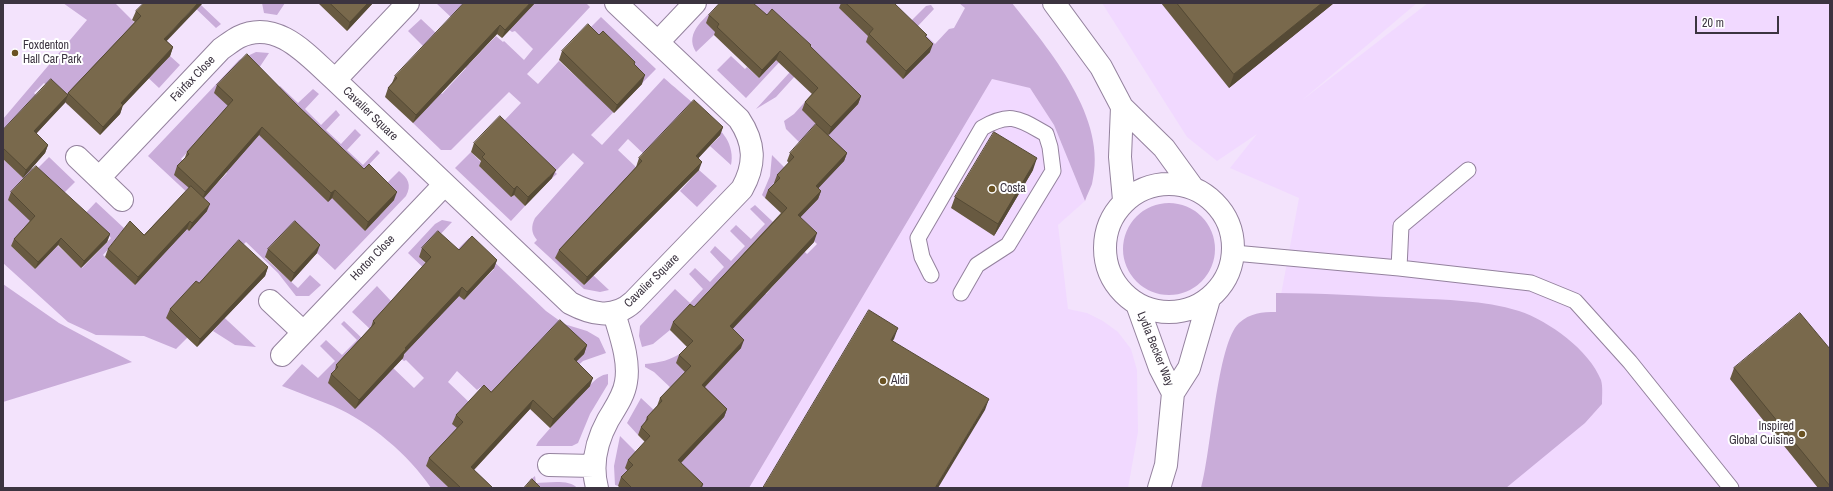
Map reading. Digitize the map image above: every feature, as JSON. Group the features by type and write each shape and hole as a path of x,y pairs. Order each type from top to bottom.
{"street":[{"name":"Cavalier Square","path":"335,80 408,3"},
{"name":"Cavalier Square","path":"306,54 570,303 590,312 604,314 614,313 627,308 742,189 748,176 752,158 751,139 739,119 616,3"},
{"path":"658,42 695,3"},
{"path":"1054,3 1102,67 1122,107 1164,148 1193,188"},
{"name":"Fairfax Close","path":"99,178 221,49 240,37 263,32 279,35 287,39 306,54"},
{"path":"1122,107 1120,157 1124,200"},
{"path":"77,157 122,200"},
{"path":"1175,183 1193,188 1211,198 1224,213 1232,232 1234,253 1230,270 1222,286 1209,298 1192,308 1174,312 1155,311 1137,304 1117,286 1109,272 1105,256 1105,241 1109,225 1115,212 1124,200 1140,190 1157,184 1175,183"},
{"name":"Horton Close","path":"282,355 444,185"},
{"name":"Lydia Becker Way","path":"1159,488 1166,465 1173,393 1189,368 1209,298"},
{"path":"270,301 303,332"},
{"name":"Lydia Becker Way","path":"1137,304 1160,368 1173,393"},
{"path":"597,488 594,466 603,430 623,394 627,378 626,360 614,313"},
{"path":"549,465 594,466"}],"lane":[{"path":"931,275 922,256 918,238 982,128 994,121 1016,118 1046,134 1050,147 1053,171 1008,245 977,265 961,293"},
{"path":"1399,268 1401,226 1468,170"},
{"path":"1234,253 1399,268 1531,283 1575,301 1630,362 1732,488"}],"shaded area":[{"path":"63,3 115,3 137,25 143,69 151,76 170,56 180,65 159,88 141,71 68,105 44,83 34,93 51,109 3,135 3,119 87,20"},
{"path":"190,3 201,5 221,24 216,28"},
{"path":"262,3 285,3 277,15 264,13"},
{"path":"436,3 465,3 454,20"},
{"path":"535,3 586,3 590,7 527,74 538,84 559,61 585,85 585,33 601,17 656,69 591,135 602,145 664,78 714,123 728,141 732,155 731,165 710,146 720,136 648,158 628,139 618,150 637,168 556,258 584,285 593,275 609,290 600,292 584,289 534,243 537,240 532,229 535,218 584,163 573,153 555,172 557,174 552,178 526,153 511,197 514,195 525,206 511,221 455,168 471,152 482,163 479,166 494,180 523,150 503,122 521,103 509,92 451,150 441,150 413,123 437,97 422,75 442,94 466,68 445,48 428,51 408,31 421,19 469,64 496,36 503,42 504,41 524,60 533,49 515,31 512,32 508,29"},
{"path":"720,3 725,3 716,33 696,52 692,38 694,31 703,19"},
{"path":"742,3 844,3 910,22 926,6 931,5 934,9 917,27 935,44 949,29 954,28 965,8 959,3 1012,3 1058,64 1072,86 1084,110 1092,134 1095,159 1092,184 1085,201 1054,125 1030,88 992,79 749,488 696,488 681,474 673,390 654,372 645,367 645,364 665,361 683,352 703,388 733,356 670,330 653,344 642,347 639,336 640,326 675,289 690,303 703,289 689,274 695,268 710,282 724,267 710,252 715,246 731,261 745,246 730,231 736,225 751,239 765,224 750,209 755,205 807,254 817,244 798,226 802,145 786,129 784,121 794,114 812,94 858,104 796,75 776,97 756,109 790,72 797,43 746,98 717,70 731,56 745,69 747,67 759,78 785,51","holes":["800,256 766,294 747,277"]},
{"path":"1102,3 1417,3 1301,101 1428,3 1829,3 1830,488 1245,488 1299,198 1230,168 1257,134 1217,161 1187,137"},
{"path":"256,52 269,53 255,74 272,95 280,86 298,103 313,89 319,94 305,109 321,125 336,110 340,115 326,130 341,144 355,129 361,135 347,150 363,165 377,150 380,153 357,177 365,231 394,200 382,188 399,171 405,176 409,185 406,196 335,270 317,253 265,258 298,288 310,275 321,285 309,296 296,296 278,273 246,242 238,250 215,309 256,347 235,345 213,331 224,319 193,290 187,338 176,349 144,336 96,335 68,322 3,263 3,159 22,177 32,168 35,171 34,225 11,246 35,269 53,250 56,244 82,268 111,238 97,225 81,218 96,202 126,230 103,255 135,285 163,225 207,211 148,156 239,60","holes":["248,124 312,134 286,161","195,144 227,173 201,200 194,193 186,163 181,159"]},
{"path":"992,79 1030,88 1054,125 1085,201 1058,225 1068,309 1087,313 1103,321 1118,332 1131,349 1137,370 1138,432 1128,488 749,488"},
{"path":"772,155 787,170 777,186 765,198 762,195 770,176"},
{"path":"49,157 75,182 59,198 38,168"},
{"path":"699,170 717,186 697,207 680,191"},
{"path":"1169,203 1186,207 1201,217 1211,232 1215,249 1211,266 1201,281 1186,291 1169,295 1152,291 1137,281 1127,266 1123,249 1127,232 1137,217 1152,207"},
{"path":"442,220 452,222 419,257 464,300 494,269 452,255 469,238 546,311 564,324 587,331 599,338 606,353 583,361 573,370 557,329 575,402 594,381 603,375 608,374 608,384 590,414 578,443 572,446 536,446 567,409 491,398 481,387 477,390 457,371 448,382 471,404 486,455 426,466 449,488 431,488 412,464 400,452 361,421 333,406 282,386 302,364 318,378 335,361 320,346 326,340 342,355 357,340 341,324 344,321 414,388 424,378 406,360 404,361 398,356 456,299 408,253 435,224"},
{"path":"3,284 59,323 132,362 3,402"},
{"path":"377,286 391,301 379,314 382,317 370,329 352,312"},
{"path":"1276,293 1451,300 1505,307 1519,311 1555,329 1567,338 1587,358 1601,380 1602,404 1585,423 1506,488 1201,488 1205,472 1220,375 1231,334 1239,323 1247,317 1261,313 1276,312"},
{"path":"641,398 656,412 638,435 627,423"},
{"path":"620,436 638,454 630,473 618,486 615,485 614,466"},
{"path":"535,476 536,483 564,482 574,485 577,488 529,488 530,480"}],"building":[{"path":"144,3 198,3 164,39 173,47 121,103 123,105 103,127 68,93 141,16 136,11"},
{"path":"330,3 368,3 350,22"},
{"path":"464,3 530,3 505,30 500,25 416,115 388,88 397,78 395,76"},
{"path":"720,3 753,3 767,15 772,9 811,45 810,46 861,96 831,127 805,102 818,88 780,51 762,70 717,27 719,24 709,15"},
{"path":"846,3 894,3 927,35 925,36 933,44 906,71 869,34 873,29"},
{"path":"1177,3 1322,3 1234,74"},
{"path":"588,24 599,35 603,31 635,62 634,64 645,75 617,105 562,51"},
{"path":"247,54 298,106 364,169 369,164 397,192 368,222 335,190 331,193 262,127 205,192 177,166 189,154 187,152 233,100 217,85"},
{"path":"51,79 68,95 34,131 48,145 26,170 3,148 3,130"},
{"path":"694,100 723,127 696,156 702,162 587,277 559,250 642,161 639,158"},
{"path":"500,116 556,170 528,197 517,186 514,189 482,157 485,154 474,143"},
{"path":"816,124 847,153 816,186 821,191 798,215 817,233 730,326 744,340 702,385 727,409 678,460 703,484 700,488 632,488 621,477 633,465 628,460 650,436 641,427 648,419 647,417 662,401 660,398 691,366 679,355 693,341 673,322 690,304 694,307 787,208 768,190 780,178 777,175 794,157 790,153"},
{"name":"Costa","path":"994,132 1037,158 998,224 955,197"},
{"path":"36,166 110,234 84,261 61,238 38,262 14,239 35,216 11,192"},
{"path":"191,186 210,204 192,223 190,221 138,277 108,249 130,221 144,235"},
{"path":"295,221 320,245 294,273 268,249"},
{"path":"438,231 459,250 472,236 497,260 467,292 462,287 359,400 331,374 338,367 336,365 375,323 373,321 431,257 422,248"},
{"path":"239,240 268,267 200,339 170,309 196,281 199,283"},
{"name":"Aldi","path":"869,310 898,328 891,340 989,399 935,488 763,488"},
{"name":"Inspired Global Cuisine","path":"1800,313 1830,349 1830,486 1734,368"},
{"path":"560,320 587,345 574,359 593,378 553,419 533,400 471,467 493,488 461,488 429,458 463,422 456,415 484,385 491,392"},
{"path":"532,479 541,488 524,488"}],"place":[{"name":"Foxdenton Hall Car Park","path":"15,53"},
{"name":"Costa","path":"992,189"},
{"name":"Aldi","path":"883,381"},
{"name":"Inspired Global Cuisine","path":"1802,434"}]}
